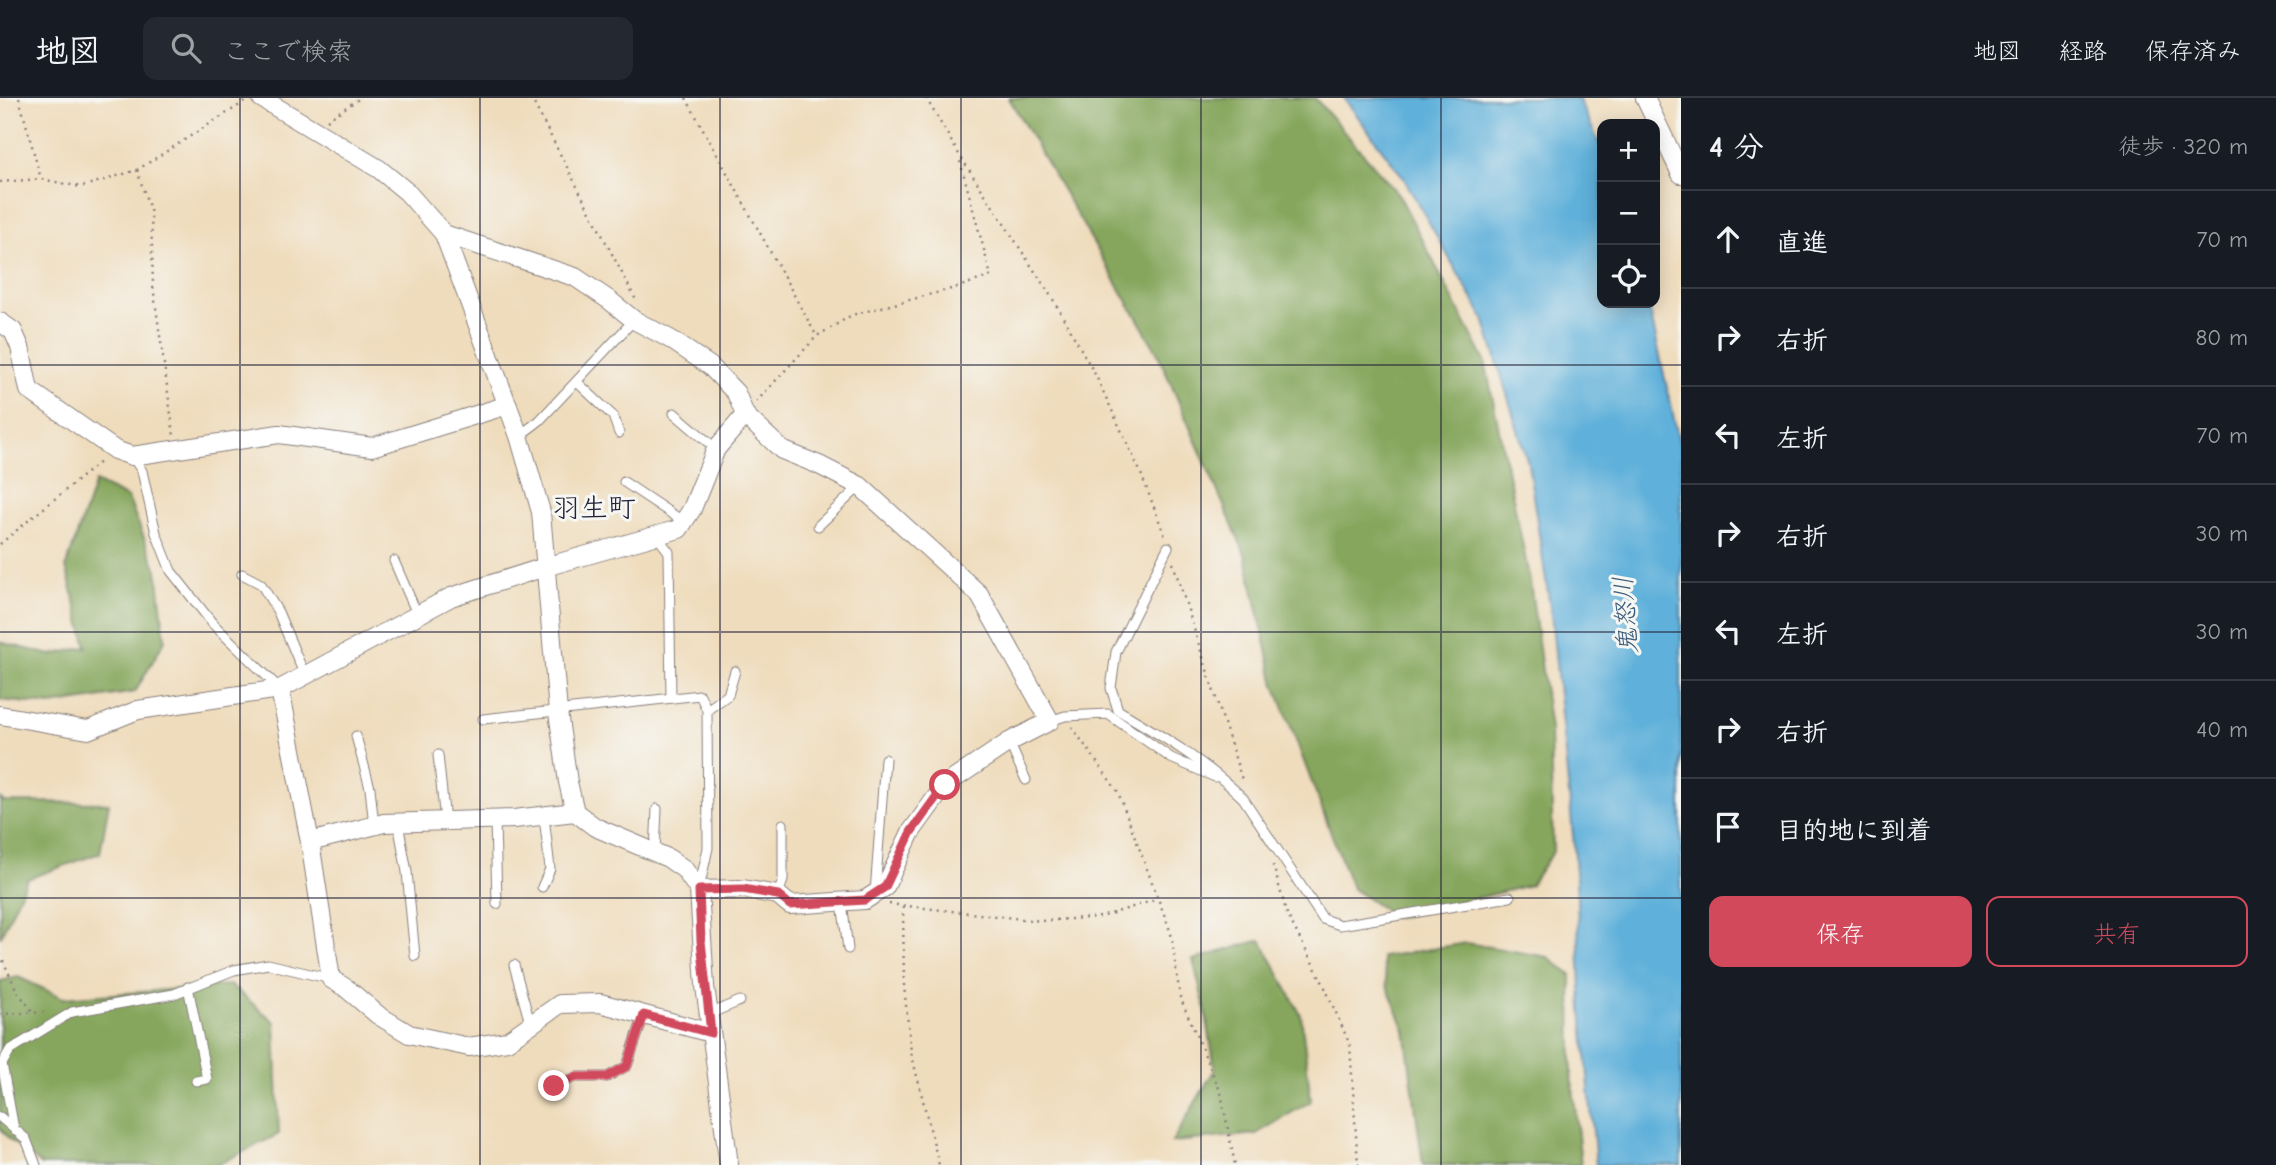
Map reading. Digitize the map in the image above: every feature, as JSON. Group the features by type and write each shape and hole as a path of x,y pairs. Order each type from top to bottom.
{"street":[{"path":"261,98 379,169 407,192 444,234 519,436 541,512 558,712 575,812 595,827 668,858 684,869 699,890 701,941 711,1033 729,1165"},
{"path":"1645,98 1681,174"},
{"path":"444,234 575,277 637,313 710,366 736,393 745,415 782,450 860,486 979,594 1057,718 1009,742 945,785 911,832 885,887 870,897 842,902 790,905 778,895 743,889 699,890"},
{"path":"0,321 13,331 20,347 29,390 115,450 132,456 279,434 373,447 508,405"},
{"path":"0,715 88,730 138,710 280,689 451,597 679,529 692,509 716,449 745,415"},
{"path":"280,689 310,842 331,979 346,988 378,1016 409,1034 469,1047 507,1041 560,1004 600,1003 711,1033"},
{"path":"310,842 374,826 398,823 495,820 575,812"}],"lane":[{"path":"519,436 539,421 577,383 637,313"},
{"path":"577,383 613,416 619,433"},
{"path":"674,413 716,449"},
{"path":"132,456 142,471 156,533 171,570 213,624 280,689"},
{"path":"624,482 684,522"},
{"path":"818,526 860,486"},
{"path":"656,535 669,552 671,698"},
{"path":"1168,547 1116,652 1111,688 1118,710 1177,744 1227,782 1252,811 1323,919 1340,925 1510,897"},
{"path":"394,561 418,616"},
{"path":"242,574 261,584 278,612 305,677"},
{"path":"707,710 728,695 735,671"},
{"path":"483,719 700,695 707,710 708,848 699,890"},
{"path":"1057,718 1108,713 1171,758 1227,782"},
{"path":"356,736 370,788 374,826"},
{"path":"1009,742 1026,780"},
{"path":"438,755 445,821"},
{"path":"870,897 885,759"},
{"path":"654,852 657,809"},
{"path":"542,887 550,869 544,816"},
{"path":"495,820 497,904"},
{"path":"398,823 407,872 415,956"},
{"path":"778,895 783,880 783,824"},
{"path":"842,902 848,949"},
{"path":"14,1129 2,1064 9,1050 72,1012 174,994 234,970 268,964 331,979"},
{"path":"513,965 530,1023"},
{"path":"188,987 207,1079 195,1082"},
{"path":"709,1014 740,1001"},
{"path":"554,1086 576,1077 607,1077 627,1066 644,1015"},
{"path":"0,1116 26,1139 36,1165"}],"path":[{"path":"19,98 41,179"},
{"path":"0,182 41,179 82,187 136,170 251,98"},
{"path":"313,129 360,98"},
{"path":"531,98 637,313"},
{"path":"686,98 817,336"},
{"path":"926,98 1054,301 1096,376 1140,471 1168,547 1244,784"},
{"path":"745,415 780,373 817,336 852,315 955,289 991,276 957,151"},
{"path":"136,170 151,213 153,286 177,450"},
{"path":"0,544 115,450"},
{"path":"1057,718 1118,792 1171,933 1180,997 1221,1093 1235,1165"},
{"path":"1270,858 1287,914 1323,983 1350,1045 1358,1165"},
{"path":"870,897 903,907 1041,921 1101,918 1158,899"},
{"path":"903,907 904,986 911,1052 939,1165"},
{"path":"0,954 17,991 33,1012"},
{"path":"0,1014 72,1012"}],"green space":[{"path":"1009,98 1315,98 1399,195 1485,361 1530,581 1550,730 1553,852 1530,885 1396,918 1352,888 1275,685 1245,554 1157,352"},
{"path":"95,482 128,498 157,570 165,640 135,692 51,705 0,700 0,642 51,655 87,647 66,567"},
{"path":"0,798 4,802 109,803 100,853 27,879 0,938"},
{"path":"1261,940 1301,1015 1311,1101 1256,1134 1172,1142 1215,1069 1205,1008 1193,960"},
{"path":"1466,943 1548,957 1571,975 1572,1077 1581,1165 1423,1165 1405,1030 1387,986 1382,957"},
{"path":"18,977 63,998 230,985 275,1022 279,1134 217,1165 41,1165 10,1140 0,1128 0,981"}],"water":[{"name":"鬼怒川","path":"1344,98 1578,98 1597,138 1597,308 1649,308 1681,450 1681,1165 1596,1165 1582,1010 1575,856 1551,613 1528,463 1484,319 1403,177"}],"district":[{"name":"羽生町","path":"594,507"}],"route":[{"path":"554,1086 576,1077 607,1077 627,1066 644,1015 711,1033 701,941 699,890 743,889 778,895 790,905 865,900 885,887 911,832 945,785"}]}
